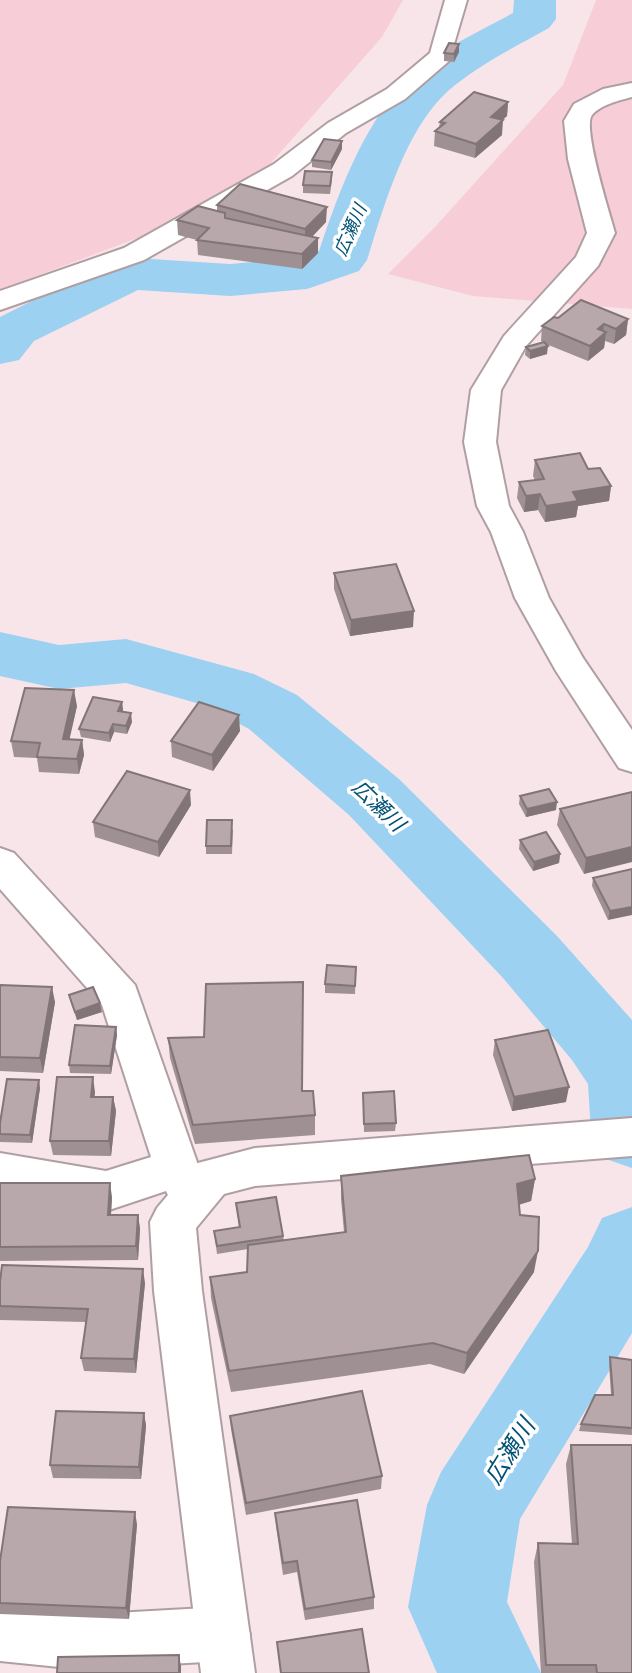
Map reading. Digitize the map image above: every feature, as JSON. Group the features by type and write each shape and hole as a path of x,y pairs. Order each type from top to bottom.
{"street":[{"path":"0,301 134,254 283,170 337,128 396,94 441,56 456,0"},
{"path":"632,90 612,94 583,109 577,121 581,159 601,233 587,260 514,342 486,390 480,442 493,506 507,533 532,598 568,663 632,759"},
{"path":"0,863 120,998 185,1183 173,1222 177,1277 226,1653 0,1634"},
{"path":"0,1172 106,1191 185,1183 255,1167 632,1137"}],"shaded area":[{"path":"0,0 403,0 382,37 263,172 206,212 0,290"},
{"path":"596,0 632,0 632,309 473,296 388,274 435,227 563,85"}],"building":[{"path":"449,43 459,44 454,54 444,53"},
{"path":"474,92 508,102 491,117 503,120 476,144 435,131 445,123 440,122"},
{"path":"324,139 342,141 331,162 312,160"},
{"path":"305,171 332,172 330,186 303,185"},
{"path":"240,184 327,207 305,229 217,205"},
{"path":"198,206 225,213 225,218 318,238 302,254 197,240 209,228 177,220"},
{"path":"581,300 628,319 616,329 604,324 598,329 606,332 590,346 542,326 554,317 558,318"},
{"path":"544,342 548,346 530,351 526,347"},
{"path":"580,453 588,469 600,468 611,486 573,492 578,501 546,506 540,494 526,496 519,482 544,479 535,460"},
{"path":"396,564 414,611 351,620 334,573"},
{"path":"25,688 74,690 63,739 82,740 77,759 37,757 40,743 11,741"},
{"path":"93,697 122,702 118,711 131,713 126,726 113,724 109,733 79,729"},
{"path":"199,702 239,715 212,755 171,741"},
{"path":"127,771 190,790 158,842 93,822"},
{"path":"549,789 557,802 527,809 520,796"},
{"path":"632,792 632,847 586,858 560,809"},
{"path":"207,820 232,820 231,846 206,846"},
{"path":"546,832 560,854 534,862 520,840"},
{"path":"632,869 632,907 610,911 593,878"},
{"path":"327,965 356,967 355,986 325,984"},
{"path":"303,982 302,1091 313,1091 315,1115 193,1125 168,1038 204,1037 206,984"},
{"path":"0,985 52,987 40,1058 0,1057"},
{"path":"93,987 100,1003 75,1012 69,995"},
{"path":"75,1025 116,1027 110,1066 69,1065"},
{"path":"548,1030 569,1087 514,1097 495,1040"},
{"path":"57,1077 93,1077 91,1097 113,1097 109,1141 50,1141"},
{"path":"7,1079 39,1080 30,1135 0,1134"},
{"path":"394,1091 396,1123 364,1124 363,1093"},
{"path":"529,1155 535,1179 517,1184 520,1215 539,1217 538,1251 467,1353 433,1343 229,1371 210,1277 247,1272 248,1245 346,1232 341,1176"},
{"path":"0,1183 110,1183 108,1215 138,1215 136,1246 0,1247"},
{"path":"276,1197 283,1236 217,1246 214,1231 240,1227 236,1203"},
{"path":"2,1265 143,1269 134,1359 81,1358 88,1309 0,1306"},
{"path":"610,1357 632,1360 632,1428 581,1424 595,1395 613,1395"},
{"path":"362,1391 382,1476 246,1503 230,1416"},
{"path":"56,1411 144,1413 139,1467 50,1465"},
{"path":"571,1445 632,1445 632,1673 597,1673 596,1665 546,1665 538,1543 578,1544"},
{"path":"357,1500 374,1597 305,1609 297,1561 283,1563 275,1513"},
{"path":"8,1507 135,1512 126,1608 0,1603 0,1561"},
{"path":"362,1629 369,1673 281,1673 277,1642"},
{"path":"179,1655 179,1673 57,1673 58,1657"}],"waterway":[{"name":"広瀬川","path":"0,348 15,330 109,282 135,274 230,280 307,273 341,260 378,164 404,115 418,96 457,63 534,19 535,0"},
{"name":"広瀬川","path":"0,654 59,667 126,661 230,690 273,712 374,797 530,957 600,1037 628,1078 632,1133"},
{"name":"広瀬川","path":"490,1673 457,1607 475,1505 628,1261 632,1245"}]}
